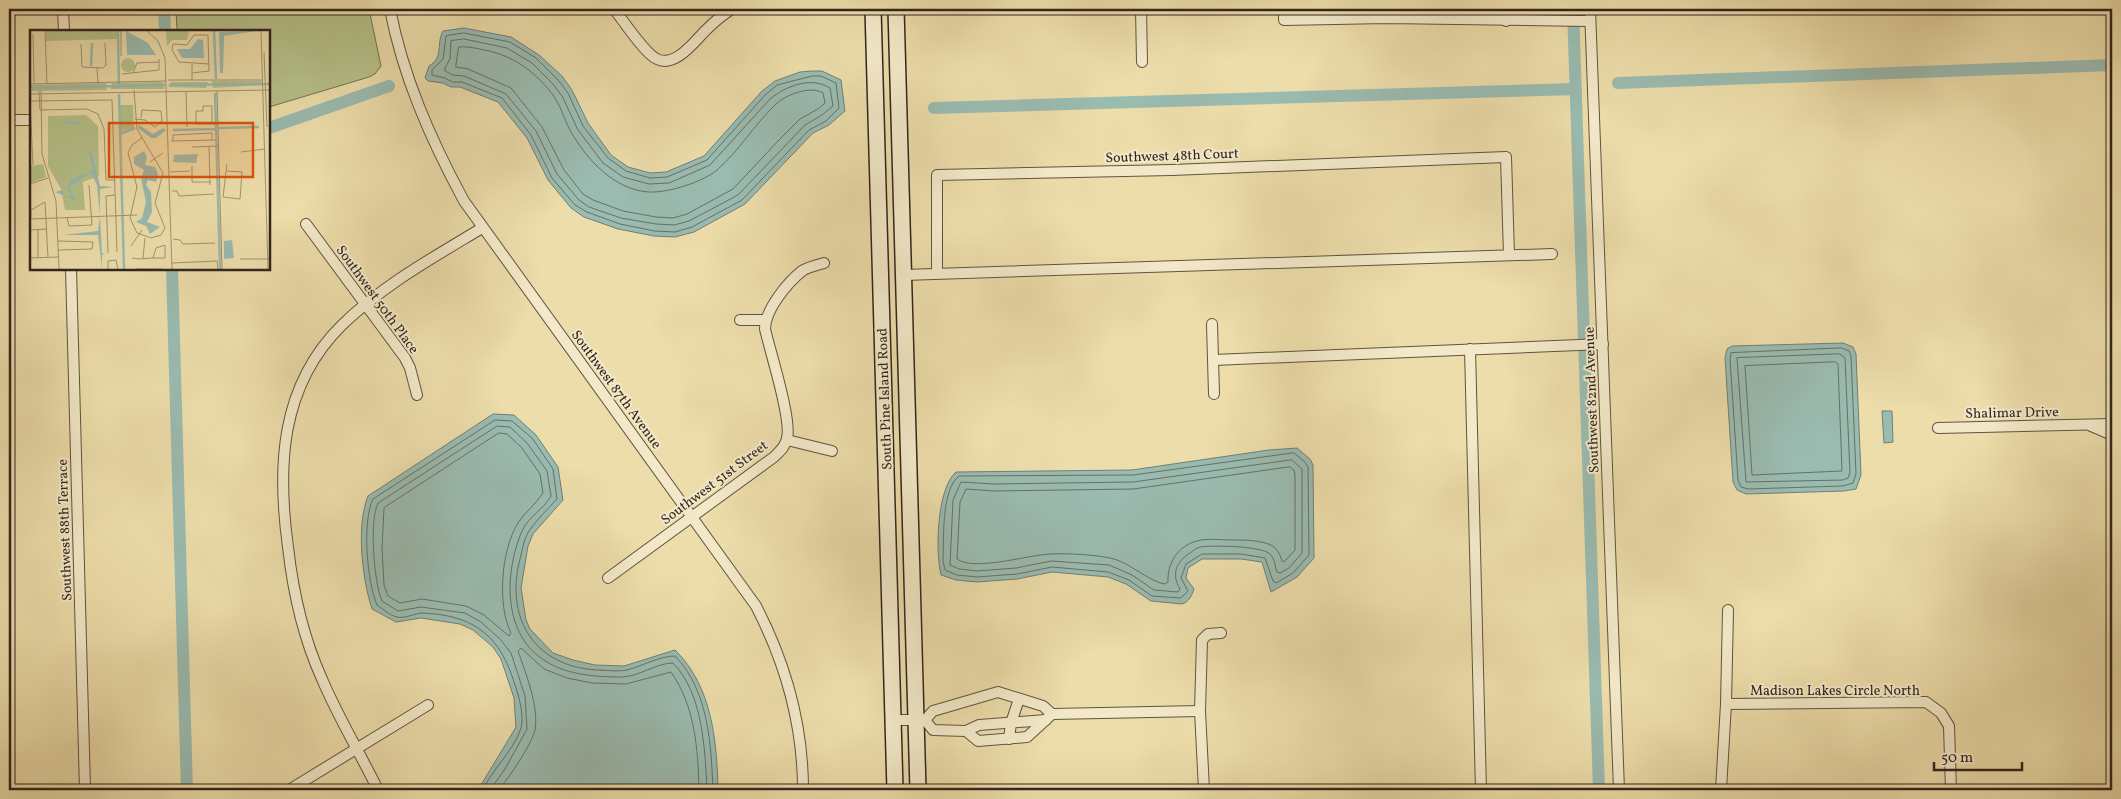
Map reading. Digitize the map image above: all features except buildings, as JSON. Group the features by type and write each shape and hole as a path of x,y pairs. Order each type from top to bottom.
{"main road":[{"name":"South Pine Island Road","path":"873,9 896,790"},
{"name":"South Pine Island Road","path":"896,9 908,421 921,720 918,790"},
{"path":"885,421 908,421"}],"street":[{"path":"63,9 64,30"},
{"name":"Southwest 87th Avenue","path":"390,9 416,101 447,170 464,201 756,606 780,656 789,687 801,742 803,790"},
{"path":"614,9 652,56 664,61 670,60 684,51 716,20 732,9"},
{"path":"1141,9 1142,62"},
{"path":"1284,9 1284,20 1386,14 1506,21 1590,21"},
{"path":"1506,9 1506,21"},
{"name":"Southwest 82nd Avenue","path":"1590,9 1620,790"},
{"path":"9,120 30,120"},
{"name":"Southwest 48th Court","path":"937,273 937,175 1172,170 1506,157 1509,255"},
{"name":"Southwest 50th Place","path":"306,224 405,358 410,368 416,396"},
{"path":"378,790 322,679 300,616 291,575 284,518 282,469 284,445 295,399 307,372 320,351 341,326 400,278 482,228"},
{"path":"904,275 1552,254"},
{"path":"740,320 765,320 768,312 795,278 804,270 824,262"},
{"name":"Southwest 88th Terrace","path":"71,270 85,790"},
{"name":"Southwest 51st Street","path":"608,578 774,457 787,440 788,422 765,329 765,320"},
{"path":"1212,324 1214,394"},
{"path":"1214,360 1603,344"},
{"path":"1470,349 1481,790"},
{"name":"Shalimar Drive","path":"2088,424 2112,435"},
{"name":"Shalimar Drive","path":"1938,428 2112,424"},
{"path":"787,440 832,451"},
{"path":"1721,790 1726,704 1728,610"},
{"path":"1204,790 1200,711 1202,640 1208,634 1221,633"},
{"path":"894,720 921,720 933,711 998,692 1043,706 1049,717"},
{"path":"1008,739 1019,698"},
{"name":"Madison Lakes Circle North","path":"1726,704 1926,702 1941,713 1949,726 1951,790"},
{"path":"289,790 428,705"},
{"path":"921,720 933,730 966,731 979,725 1011,723 1049,717 1200,711"},
{"path":"966,731 978,741 1027,737 1049,717"}],"green space":[{"path":"176,9 369,9 381,66 375,74 369,77 270,107 270,30 177,30"}],"water":[{"path":"464,28 511,37 539,55 562,76 572,90 588,123 611,155 628,167 650,173 666,172 704,156 762,91 775,81 800,72 822,71 841,80 845,111 829,125 813,133 745,204 694,232 675,237 654,236 618,229 584,217 571,208 548,180 527,138 498,102 460,87 451,87 443,83 428,81 425,78 429,66 437,59 443,31"},
{"path":"1843,343 1853,347 1856,354 1861,475 1856,489 1746,494 1737,490 1733,482 1725,358 1727,349 1732,346"},
{"path":"1882,411 1892,411 1893,442 1884,443"},
{"path":"493,414 514,415 536,435 558,467 563,500 533,534 528,546 521,588 526,620 530,629 553,653 595,665 624,666 675,650 687,664 705,697 714,734 718,790 478,790 516,727 514,698 501,659 493,647 473,630 460,624 421,618 396,622 372,609 365,582 361,537 364,508 368,496"},
{"path":"1297,448 1310,459 1313,465 1314,558 1297,577 1271,592 1262,562 1241,559 1202,559 1188,568 1186,578 1194,589 1188,600 1182,604 1151,601 1126,584 1108,577 1052,572 1017,579 977,582 956,580 941,575 938,536 941,505 950,480 956,472 1132,470 1269,450"}],"waterway":[{"path":"164,9 165,30"},
{"path":"1573,9 1599,790"},
{"path":"1618,83 2112,65"},
{"path":"270,128 389,86"},
{"path":"934,108 1576,89"},
{"path":"172,270 187,790"}]}
